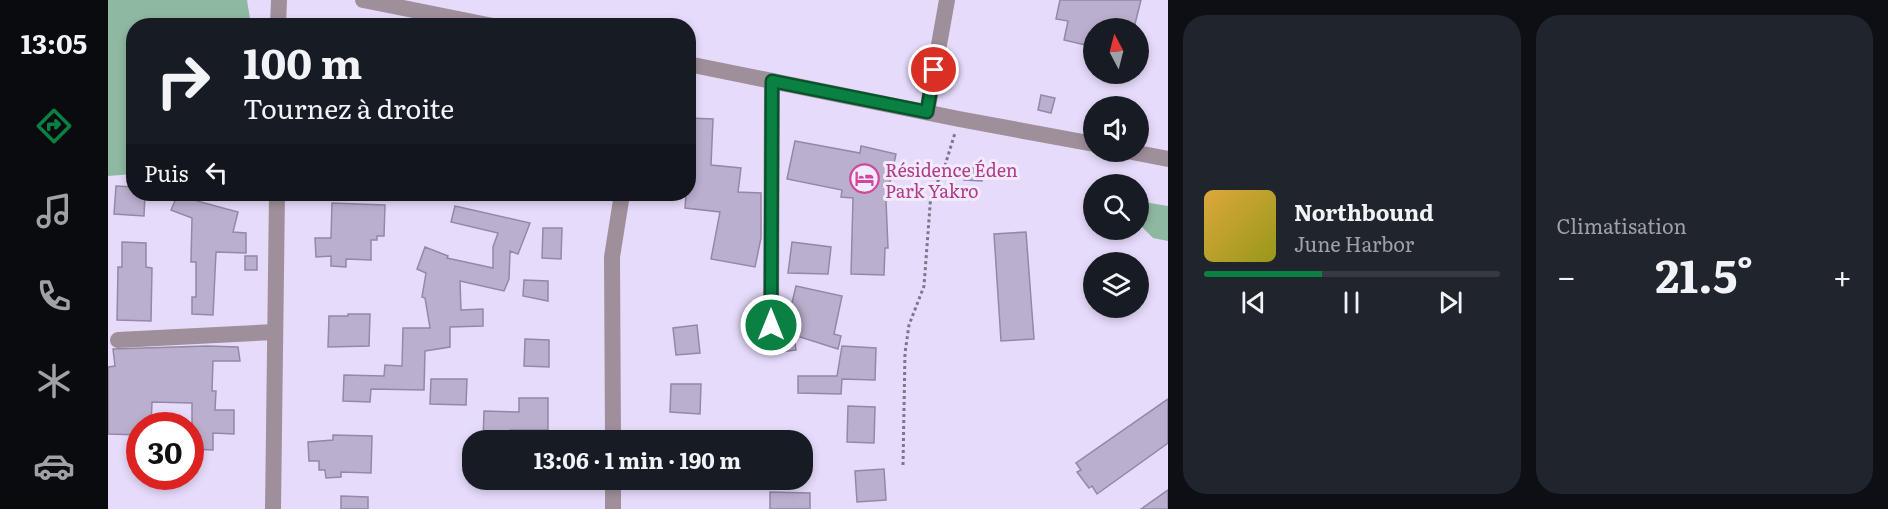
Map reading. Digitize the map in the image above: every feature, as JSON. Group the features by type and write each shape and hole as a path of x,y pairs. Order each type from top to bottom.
{"street":[{"path":"278,18 279,0"},
{"path":"363,0 436,18"},
{"path":"927,112 947,0"},
{"path":"696,66 1083,142"},
{"path":"771,325 772,81"},
{"path":"1149,155 1168,159"},
{"path":"273,509 277,201"},
{"path":"613,430 612,257 621,201"},
{"path":"118,340 275,332"},
{"path":"613,490 613,509"}],"path":[{"path":"903,465 905,353 909,326 924,286 931,192 942,172 959,119"}],"green space":[{"path":"108,0 247,0 250,18 126,18 126,175 108,176"},
{"path":"1149,203 1168,206 1168,241 1153,238 1149,234"}],"building":[{"path":"1060,0 1141,0 1136,18 1083,18 1083,44 1064,40 1068,21 1056,19"},
{"path":"1041,95 1055,98 1051,113 1038,110"},
{"path":"696,118 713,119 711,165 741,168 738,192 761,193 761,238 755,267 711,259 720,212 685,208 686,201 696,201"},
{"path":"795,141 860,153 861,146 896,154 886,200 888,248 885,248 884,275 851,274 853,198 841,197 842,190 787,179"},
{"path":"964,168 982,168 982,181 964,180"},
{"path":"116,186 126,187 126,201 145,201 144,216 114,214"},
{"path":"175,201 197,201 238,212 233,232 246,233 246,253 216,252 213,315 192,314 192,297 196,297 196,262 191,262 192,218 171,210"},
{"path":"332,203 385,205 384,236 377,236 377,240 371,240 371,260 346,259 346,267 331,266 331,256 316,257 315,238 331,238"},
{"path":"455,206 530,223 518,254 510,251 509,279 504,291 460,281 461,310 483,309 483,326 450,327 450,347 425,351 424,390 371,389 370,402 343,401 344,375 384,376 385,365 402,366 403,328 430,328 425,298 422,297 426,273 417,269 425,247 448,256 447,258 493,268 493,247 498,233 451,222"},
{"path":"543,228 562,228 561,259 542,258"},
{"path":"1026,232 1034,339 1001,341 994,234"},
{"path":"122,242 146,243 146,267 152,268 151,321 117,320 118,267 122,267"},
{"path":"792,242 831,247 828,274 788,273"},
{"path":"245,256 257,256 257,270 245,270"},
{"path":"524,280 548,281 548,301 523,296"},
{"path":"796,286 842,296 834,334 841,336 838,349 794,335 796,350 779,352 777,336 791,334 785,332"},
{"path":"348,314 370,314 369,346 328,347 329,316 348,316"},
{"path":"697,325 700,353 676,355 673,328"},
{"path":"525,339 549,340 549,367 524,366"},
{"path":"842,346 876,348 875,380 842,379 841,394 798,393 798,376 837,376"},
{"path":"238,347 240,361 213,361 212,391 216,391 215,410 234,410 234,434 213,433 213,450 204,450 204,412 192,412 192,403 152,402 152,412 126,412 126,435 108,434 108,367 115,366 113,349"},
{"path":"431,379 467,379 466,405 430,404"},
{"path":"671,384 701,384 700,414 670,412"},
{"path":"519,398 548,398 548,430 483,430 484,411 519,412"},
{"path":"1168,399 1168,443 1097,494 1092,486 1089,488 1077,472 1081,470 1076,463"},
{"path":"848,406 875,407 874,443 847,442"},
{"path":"333,435 372,436 371,473 341,472 341,477 326,478 325,470 319,470 319,461 309,461 308,442 333,440"},
{"path":"884,469 886,500 857,502 855,471"},
{"path":"1168,490 1168,509 1141,509"},
{"path":"770,492 810,493 810,509 770,509"},
{"path":"341,496 368,497 368,509 341,509"}],"place":[{"name":"Résidence Éden Park Yakro","path":"864,179"}],"route":[{"path":"771,325 772,81 927,112 934,70"}]}
